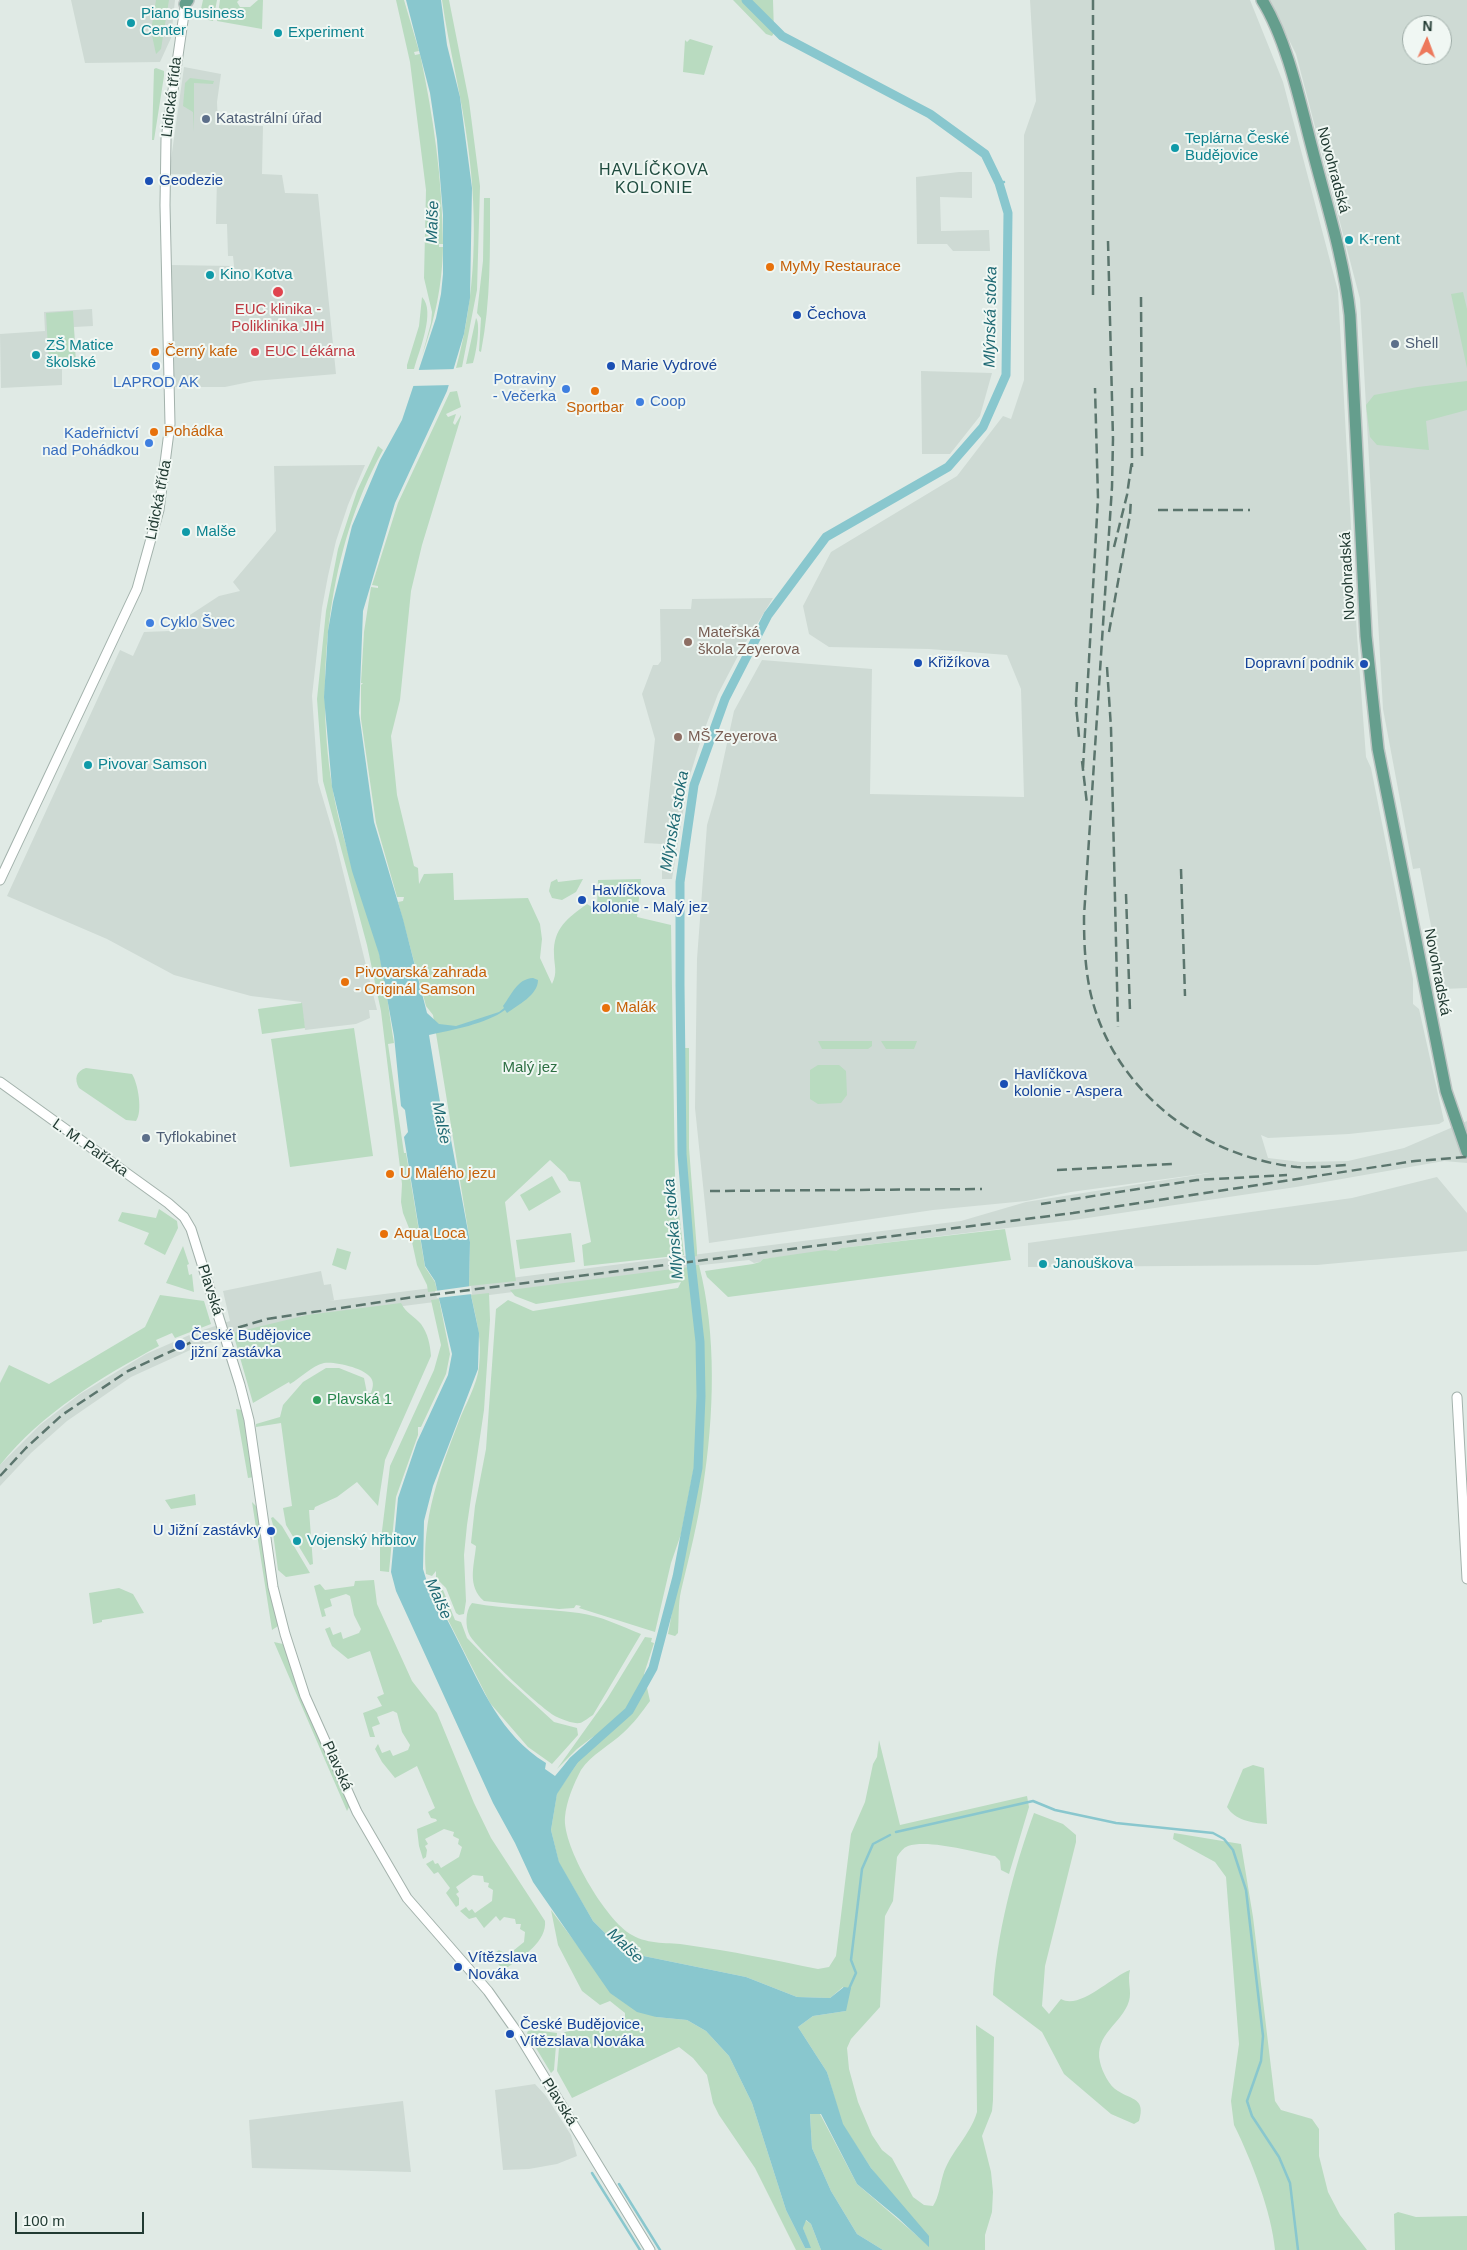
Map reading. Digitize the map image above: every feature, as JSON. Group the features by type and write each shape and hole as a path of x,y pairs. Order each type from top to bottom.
{"main road":[{"name":"Novohradská","path":"1262,0 1273,20 1295,87 1342,261 1350,315 1366,636 1378,748 1446,1090 1467,1152"}],"street":[{"name":"Lidická třída","path":"0,880 137,589 159,510 170,424 165,205 166,139 186,1"},
{"name":"L. M. Pařízka","path":"0,1082 180,1213"},
{"name":"Plavská","path":"180,1213 191,1229 210,1295 227,1338 245,1404 273,1587 285,1634 305,1696 371,1840 406,1898 488,1991 517,2032 650,2250"},
{"path":"1457,1397 1466,1533 1467,1579"}],"shaded area":[{"path":"71,0 175,0 171,38 160,62 85,63"},
{"path":"1030,0 1250,0 1283,82 1338,291 1357,636 1366,757 1371,768 1413,979 1413,1004 1419,1009 1444,1121 1439,1124 1349,1134 1268,1138 1261,1135 1268,1158 1301,1162 1348,1161 1404,1148 1467,1121 1467,1163 1444,1161 1296,1187 1074,1220 841,1248 836,1251 763,1259 760,1262 754,1263 749,1260 702,1265 607,1280 325,1316 269,1326 199,1346 131,1377 67,1421 31,1453 0,1486 0,1465 40,1425 80,1394 146,1354 194,1333 230,1321 223,1291 321,1271 324,1285 331,1284 334,1300 329,1301 961,1221 1026,1202 1216,1172 1071,1192 1026,1201 933,1210 709,1243 695,1108 697,959 707,825 716,794 734,711 762,660 872,669 870,794 1024,797 1021,689 1007,655 929,649 829,647 809,634 803,606 831,552 957,476 1003,416 1011,419 1024,380 1024,135 1036,101"},
{"path":"1269,0 1467,0 1467,988 1443,989 1420,868 1413,869 1383,709 1360,299 1296,54"},
{"path":"184,67 221,74 217,102 218,125 263,126 262,174 282,175 285,193 318,194 336,374 254,381 225,387 172,387 169,265 234,266 233,256 228,256 227,224 216,224 217,175 169,174"},
{"path":"972,172 972,198 940,197 941,231 989,230 990,251 953,251 947,244 917,244 916,177"},
{"path":"92,309 93,326 74,327 76,366 62,367 62,385 1,388 0,334 45,331 44,312"},
{"path":"921,371 992,373 980,416 950,454 922,454"},
{"path":"365,465 348,505 336,541 322,608 312,696 318,782 335,839 377,1010 369,1010 370,1018 356,1024 305,1030 301,1002 251,996 174,975 107,939 7,896 120,650 133,656 144,632 170,631 170,628 219,596 240,591 233,582 276,531 274,466"},
{"name":"MŠ Zeyerova","path":"773,598 741,650 718,694 702,736 688,782 672,879 662,879 662,844 644,843 655,739 642,694 653,665 658,665 661,661 660,609 691,609 692,599"},
{"path":"1437,1177 1467,1213 1467,1251 1317,1265 1028,1267 1028,1243 1352,1198"},
{"path":"535,2084 546,2096 571,2135 577,2156 557,2164 529,2169 503,2170 495,2090"},
{"path":"403,2101 411,2172 252,2168 249,2120"}],"green space":[{"path":"156,0 169,0 161,49 156,54 151,31"},
{"path":"203,0 217,0 213,21 199,18"},
{"path":"220,0 239,0 237,2 240,7 250,7 258,0 263,0 262,29 217,21"},
{"path":"396,0 404,0 419,51 414,52 415,55 420,54 433,125 441,195 443,244 439,244 439,247 443,247 441,276 431,329 422,356 432,312 424,278 426,190 410,62"},
{"path":"442,0 449,0 469,101 480,186 477,290 462,367 456,368 463,341 471,286 474,230 473,202 465,128"},
{"path":"733,0 773,0 774,33 772,36 766,34"},
{"path":"690,39 713,46 704,75 683,72 685,40 687,42"},
{"path":"154,69 164,71 164,76 154,140 152,140"},
{"path":"190,78 214,81 213,84 194,83 194,132 193,112 183,106 185,83"},
{"path":"484,198 490,198 490,256 487,314 481,352 479,351 481,318 477,313 483,261"},
{"path":"1463,292 1467,309 1467,368 1451,294"},
{"path":"422,297 426,303 427,312 425,332 414,369 407,369 419,326"},
{"path":"73,311 76,366 49,367 46,313"},
{"path":"476,318 478,333 473,363 466,364"},
{"path":"1467,381 1467,410 1426,421 1429,450 1377,445 1370,437 1366,405 1374,395"},
{"name":"Malý jez","path":"457,391 461,407 446,414 448,417 456,414 453,423 455,425 461,415 461,417 422,545 411,591 400,700 391,736 397,795 414,866 418,868 419,884 424,874 453,873 454,900 528,898 540,924 542,939 540,958 552,984 555,972 554,945 559,930 568,919 587,904 595,909 597,908 598,880 641,879 637,917 671,925 675,1178 684,1255 584,1266 582,1245 591,1242 580,1182 569,1181 565,1174 550,1160 505,1202 516,1281 469,1286 470,1242 433,1015 426,1006 398,902 403,901 404,897 397,897 376,823 361,719 364,632 371,587 378,588 378,586 372,585 398,503 450,392"},
{"path":"378,446 383,450 364,488 349,528 338,570 330,613 325,700 327,743 332,785 341,828 373,932 384,975 394,1043 388,1044 404,1153 406,1153 425,1267 435,1282 437,1291 428,1292 427,1285 417,1265 409,1228 403,1213 401,1202 402,1184 381,1011 367,945 323,781 317,699 326,611 338,549 357,491"},
{"path":"557,879 558,882 583,879 576,892 562,900 552,898 549,891 551,882"},
{"path":"302,1003 305,1028 262,1034 258,1009"},
{"path":"354,1028 373,1156 290,1167 271,1039"},
{"path":"818,1041 872,1041 872,1046 868,1049 822,1049"},
{"path":"881,1041 917,1041 914,1049 886,1049"},
{"path":"683,1048 689,1048 689,1148 697,1251 697,1256 693,1257 686,1175"},
{"path":"818,1065 839,1065 846,1071 847,1095 841,1103 818,1104 810,1099 810,1070"},
{"path":"86,1068 132,1074 139,1098 139,1111 136,1121 126,1120 79,1088 77,1082 78,1073"},
{"path":"552,1176 561,1192 529,1211 520,1195"},
{"path":"159,1209 177,1221 178,1228 165,1255 144,1244 149,1233 118,1221 122,1212 156,1218"},
{"path":"1005,1229 1011,1260 728,1297 707,1277 705,1271 753,1264 763,1259 825,1250 836,1251 841,1248"},
{"path":"571,1233 575,1262 520,1269 516,1240"},
{"path":"183,1246 189,1264 187,1265 189,1275 192,1274 194,1292 166,1283"},
{"path":"337,1248 351,1252 346,1270 332,1265"},
{"path":"695,1265 699,1265 709,1319 712,1376 710,1432 701,1500 681,1591 678,1633 675,1636 668,1634 699,1467 702,1436 701,1335"},
{"path":"688,1267 698,1351 698,1421 695,1462 681,1534 671,1563 655,1632 579,1608 581,1606 576,1605 574,1608 559,1609 484,1601 473,1583 476,1546 471,1543 475,1506 486,1449 496,1309 508,1300 533,1311 678,1288 681,1282 536,1304 515,1296 510,1290"},
{"path":"489,1293 490,1320 484,1410 464,1555 466,1601 464,1614 459,1615 456,1613 446,1588 436,1578 436,1571 432,1576 426,1574 426,1534 433,1496 439,1477 478,1374 480,1357 479,1339 471,1295"},
{"path":"160,1295 204,1301 211,1324 175,1338 172,1333 156,1340 159,1346 116,1370 53,1413 34,1429 0,1465 0,1383 9,1365 49,1384 145,1327"},
{"path":"439,1299 450,1354 446,1374 421,1427 418,1427 418,1435 396,1497 389,1572 380,1571 380,1547 390,1466 434,1370 441,1345 431,1300"},
{"path":"401,1303 421,1324 428,1339 431,1356 385,1460 378,1506 357,1482 337,1497 315,1507 314,1510 309,1510 313,1564 310,1565 286,1525 283,1508 292,1506 281,1423 256,1427 256,1424 280,1417 283,1405 303,1382 326,1368 339,1368 364,1378 367,1393 371,1393 373,1382 368,1374 356,1368 342,1364 324,1363 290,1384 289,1382 253,1403 233,1333 307,1315"},
{"path":"236,1409 242,1410 254,1477 248,1478"},
{"path":"195,1494 196,1505 171,1509 165,1500"},
{"path":"252,1502 257,1507 266,1571 278,1626 272,1630"},
{"path":"273,1517 282,1526 310,1573 286,1577 278,1570 273,1533 275,1532 271,1518"},
{"path":"374,1580 377,1604 412,1681 437,1713 474,1803 491,1838 545,1921 545,1928 538,1942 508,1967 500,1966 491,1956 499,1950 508,1955 524,1942 525,1932 520,1929 521,1924 516,1924 515,1919 504,1917 500,1921 496,1916 484,1928 476,1917 469,1919 460,1911 466,1907 469,1911 472,1909 475,1913 492,1901 493,1890 488,1887 489,1883 484,1882 483,1876 473,1875 456,1887 459,1892 456,1894 459,1898 459,1905 456,1907 446,1893 450,1888 438,1872 434,1874 426,1864 433,1860 441,1868 459,1857 462,1847 458,1844 459,1839 453,1836 454,1832 444,1829 425,1839 428,1844 425,1846 427,1850 426,1857 423,1859 417,1829 437,1821 431,1818 428,1812 435,1808 417,1766 395,1778 382,1762 375,1749 378,1744 382,1753 390,1750 393,1756 408,1750 410,1745 402,1732 397,1713 393,1711 377,1717 380,1724 372,1727 375,1737 370,1737 363,1713 382,1706 377,1697 384,1694 370,1651 348,1659 332,1646 325,1629 330,1627 333,1635 341,1632 343,1639 359,1633 361,1629 354,1615 350,1596 346,1594 330,1599 332,1606 324,1609 326,1616 322,1617 314,1586 320,1584 325,1590 354,1586 355,1581"},
{"path":"428,1580 443,1590 455,1620 461,1622 467,1638 506,1678 554,1722 577,1728 578,1735 552,1764 528,1747 490,1703"},
{"path":"119,1588 133,1594 144,1613 102,1620 102,1622 93,1624 89,1593"},
{"path":"472,1603 587,1614 641,1634 593,1715 580,1723 575,1723 557,1717 539,1704 475,1643 468,1632 467,1624 468,1610"},
{"path":"645,1637 652,1638 651,1642 654,1643 644,1674 650,1701 627,1729 595,1755 581,1770 571,1793 565,1817 566,1830 571,1846 588,1882 610,1915 632,1935 639,1938 652,1942 720,1950 818,1969 829,1967 836,1956 851,1834 865,1802 873,1764 877,1757 879,1740 900,1825 1027,1796 1029,1807 1009,1874 1001,1870 1000,1861 995,1856 951,1847 917,1844 906,1847 899,1853 893,1901 885,1916 880,2007 851,2039 847,2048 849,2069 858,2102 872,2135 882,2150 892,2158 913,2197 924,2205 933,2206 946,2167 970,2129 977,2112 976,2025 994,2037 992,2111 982,2136 991,2172 993,2192 992,2212 985,2235 985,2250 883,2250 857,2234 831,2191 812,2148 810,2114 820,2114 857,2184 929,2246 871,2168 842,2124 827,2072 798,2027 813,2016 846,2011 843,1987 830,1998 797,1997 746,1977 624,1952 593,1921 559,1863 551,1830 557,1793 578,1762 574,1760 594,1736 577,1749 557,1769 607,1699"},
{"path":"274,1642 283,1644 303,1700 350,1805 347,1811"},
{"path":"1253,1765 1264,1768 1267,1824 1255,1823 1239,1818 1227,1807 1243,1769"},
{"path":"1034,1813 1063,1824 1076,1835 1076,1842 1045,1966 1042,2006 1049,2014 1061,1999 1069,2001 1086,1997 1130,1970 1129,2001 1121,2016 1105,2036 1099,2052 1102,2070 1112,2086 1136,2101 1141,2108 1139,2121 1134,2124 1111,2114 1064,2074 1042,2032 993,1995 998,1949 1007,1902"},
{"path":"1174,1833 1241,1844 1253,1917 1275,2101 1281,2110 1312,2119 1319,2129 1319,2156 1328,2192 1340,2215 1367,2250 1275,2250 1270,2220 1260,2186 1234,2125 1231,2101 1239,2044 1226,1877 1215,1862 1173,1839"},
{"path":"551,1910 578,1946 656,2017 687,2020 706,2031 729,2056 752,2103 786,2210 805,2248 810,2248 803,2228 805,2220 811,2224 821,2250 796,2250 755,2168 719,2115 713,2103 707,2075 693,2058 679,2047 572,2098 557,2071 560,2036 565,2032 625,2019 625,2013 610,2001 600,2005 582,1991 558,1945"},
{"path":"528,2031 557,2033 554,2070 551,2073 527,2033"},
{"path":"1398,2212 1416,2217 1467,2216 1467,2250 1395,2250 1394,2214"}],"water":[{"path":"406,0 441,0 447,45 460,97 472,188 470,298 464,334 447,391 395,503 363,611 359,713 374,822 403,919 427,1013 439,1024 456,1026 499,1012 504,1008 503,1006 519,984 527,979 533,978 538,980 535,990 531,995 507,1013 505,1010 479,1023 429,1035 444,1126 449,1129 470,1242 469,1286 479,1333 478,1369 433,1486 424,1521 423,1569 427,1582 476,1678 494,1710 516,1739 546,1763 545,1769 555,1776 570,1758 578,1762 557,1794 551,1830 559,1862 593,1921 624,1952 746,1977 797,1997 830,1998 844,1987 851,1988 846,2011 813,2016 798,2027 827,2072 843,2124 871,2168 929,2236 929,2247 857,2184 821,2114 810,2114 812,2148 831,2191 857,2234 883,2250 821,2250 811,2224 806,2220 803,2228 811,2248 805,2248 786,2210 752,2103 729,2056 706,2031 687,2020 656,2017 637,2012 610,1993 533,1882 515,1843 493,1803 396,1591 391,1572 398,1498 417,1442 448,1375 452,1354 435,1281 425,1266 404,1137 408,1132 405,1110 401,1106 394,1036 379,954 352,871 332,787 324,697 328,631 333,602 352,526 380,460 402,420 436,318 441,294 443,215 437,140 430,93"}],"pier":[{"path":"457,369 452,385 411,386 417,370"},
{"path":"471,1286 472,1294 437,1298 435,1291"}],"waterway":[{"name":"Mlýnská stoka","path":"568,1768 574,1760 629,1711 653,1668 677,1577 698,1468 701,1396 700,1342 690,1254 682,1154 680,985 680,882 694,785 725,699 768,615 826,537 948,467 983,427 1006,375 1008,213 999,183 985,154 930,114 782,36 746,0"},
{"name":"Mlýnská stoka","path":"999,183 1004,182"},
{"path":"896,1832 1033,1801 1055,1810 1116,1823 1213,1833 1224,1839 1233,1850 1246,1890 1263,2036 1261,2061 1247,2101 1252,2116 1279,2157 1290,2183 1298,2250"},
{"path":"848,1991 856,1973 851,1960 862,1869 873,1844 890,1835"},
{"path":"592,2173 640,2250"},
{"path":"619,2184 660,2250"}],"railway":[{"path":"1093,0 1093,300"},
{"path":"1108,241 1113,439 1112,487 1084,916 1085,956 1091,995 1103,1030 1120,1061 1141,1089 1167,1113 1196,1133 1228,1149 1262,1161 1297,1167 1347,1165"},
{"path":"1141,297 1142,456"},
{"path":"1083,768 1098,498 1095,388"},
{"path":"1132,388 1132,467"},
{"path":"1114,547 1127,495 1132,460"},
{"path":"1109,632 1130,515 1131,499"},
{"path":"1158,510 1250,510"},
{"path":"1107,667 1111,728 1118,1027"},
{"path":"1077,682 1076,704 1079,737"},
{"path":"1082,761 1087,804"},
{"path":"1181,869 1185,996"},
{"path":"1126,894 1130,1011"},
{"path":"0,1476 26,1448 62,1415 128,1371 196,1340 267,1319 407,1298 1073,1213 1415,1161 1467,1157"},
{"path":"1057,1170 1172,1164"},
{"path":"1041,1204 1197,1180 1287,1175"},
{"path":"710,1191 982,1189"}],"place":[{"name":"Piano Business Center","path":"131,23"},
{"name":"Experiment","path":"278,33"},
{"name":"Katastrální úřad","path":"206,119"},
{"name":"Teplárna České Budějovice","path":"1175,148"},
{"name":"Geodezie","path":"149,181"},
{"name":"K-rent","path":"1349,240"},
{"name":"MyMy Restaurace","path":"770,267"},
{"name":"Kino Kotva","path":"210,275"},
{"name":"EUC klinika - Poliklinika JIH","path":"278,292"},
{"name":"Čechova","path":"797,315"},
{"name":"Shell","path":"1395,344"},
{"name":"Černý kafe","path":"155,352"},
{"name":"EUC Lékárna","path":"255,352"},
{"name":"ZŠ Matice školské","path":"36,355"},
{"name":"LAPROD AK","path":"156,366"},
{"name":"Marie Vydrové","path":"611,366"},
{"name":"Potraviny - Večerka","path":"566,389"},
{"name":"Sportbar","path":"595,391"},
{"name":"Coop","path":"640,402"},
{"name":"Pohádka","path":"154,432"},
{"name":"Kadeřnictví nad Pohádkou","path":"149,443"},
{"name":"Malše","path":"186,532"},
{"name":"Cyklo Švec","path":"150,623"},
{"name":"Mateřská škola Zeyerova","path":"688,642"},
{"name":"Křižíkova","path":"918,663"},
{"name":"Dopravní podnik","path":"1364,664"},
{"name":"MŠ Zeyerova","path":"678,737"},
{"name":"Pivovar Samson","path":"88,765"},
{"name":"Havlíčkova kolonie - Malý jez","path":"582,900"},
{"name":"Pivovarská zahrada - Originál Samson","path":"345,982"},
{"name":"Malák","path":"606,1008"},
{"name":"Havlíčkova kolonie - Aspera","path":"1004,1084"},
{"name":"Tyflokabinet","path":"146,1138"},
{"name":"U Malého jezu","path":"390,1174"},
{"name":"Aqua Loca","path":"384,1234"},
{"name":"Janouškova","path":"1043,1264"},
{"name":"České Budějovice jižní zastávka","path":"180,1345"},
{"name":"Plavská 1","path":"317,1400"},
{"name":"U Jižní zastávky","path":"271,1531"},
{"name":"Vojenský hřbitov","path":"297,1541"},
{"name":"Vítězslava Nováka","path":"458,1967"},
{"name":"České Budějovice, Vítězslava Nováka","path":"510,2034"}],"district":[{"name":"HAVLÍČKOVA KOLONIE","path":"654,180"}]}
